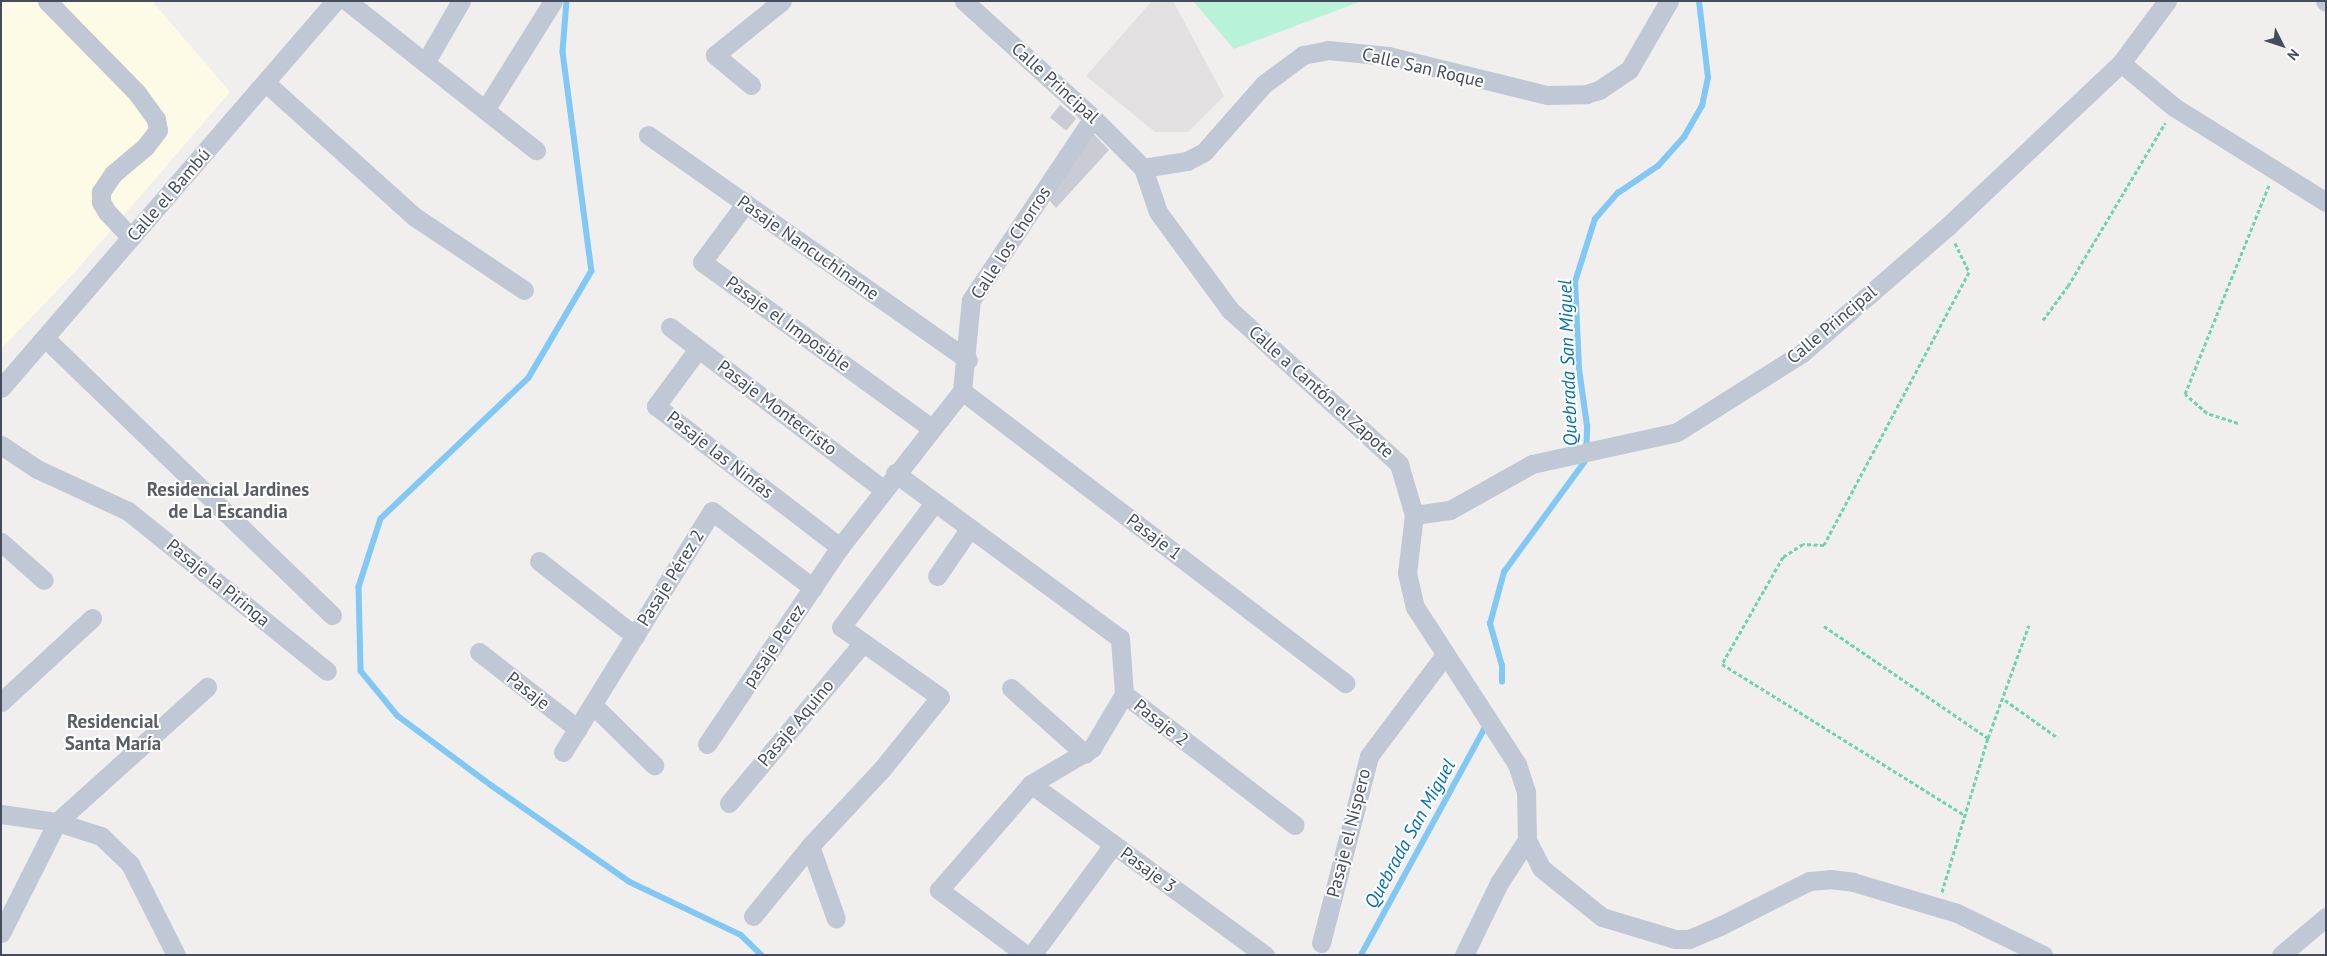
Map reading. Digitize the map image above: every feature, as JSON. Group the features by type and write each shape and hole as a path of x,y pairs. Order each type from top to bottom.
{"street":[{"path":"46,1 137,93 156,119 158,130 145,147 113,174 101,192 101,202 107,212 131,238"},
{"name":"Calle el Bambú","path":"1,388 335,1"},
{"path":"347,1 536,150"},
{"path":"425,63 461,1"},
{"path":"485,110 554,1"},
{"path":"751,85 715,56 782,1"},
{"name":"Calle Principal","path":"964,1 1093,118 1143,168"},
{"name":"Calle San Roque","path":"1143,168 1187,161 1204,152 1264,84 1303,55 1328,50 1388,56 1547,96 1600,90 1629,70 1669,1"},
{"name":"Calle Principal","path":"1414,515 1450,510 1532,464 1678,432 1802,353 1946,227 2121,63 2167,1"},
{"path":"2121,63 2174,107 2326,202"},
{"path":"266,83 415,217 524,290"},
{"name":"Calle los Chorros","path":"840,547 895,473 962,391 968,360 971,300 1093,118"},
{"name":"Pasaje Nancuchiname","path":"648,135 968,360"},
{"name":"Calle a Cantón el Zapote","path":"1143,168 1158,212 1230,310 1399,464 1414,515 1407,573 1409,588 1423,624 1517,764 1526,792 1527,840 1541,868 1602,917 1675,939 1689,939 1720,926 1809,881 1819,879 1853,882 1968,917 2043,955"},
{"name":"Pasaje el Imposible","path":"745,204 702,262 931,428"},
{"name":"Pasaje Montecristo","path":"670,327 884,490"},
{"path":"45,338 332,615"},
{"name":"Pasaje las Ninfas","path":"698,349 656,406 840,547"},
{"name":"Pasaje 1","path":"962,391 1345,682"},
{"name":"Pasaje la Piringa","path":"1,445 37,469 128,511 327,670"},
{"name":"Pasaje 2","path":"895,473 1120,638 1124,694 1295,826"},
{"path":"753,916 810,846 882,769 940,697 841,627 935,502"},
{"name":"Pasaje Pérez 2","path":"563,752 712,511 813,588"},
{"path":"937,576 970,528"},
{"path":"1,542 44,580"},
{"name":"pasaje Perez","path":"707,744 840,547"},
{"path":"539,561 636,636"},
{"path":"1,702 92,618"},
{"name":"Pasaje Aquino","path":"729,803 863,643"},
{"name":"Pasaje","path":"479,652 578,729"},
{"name":"Pasaje el Níspero","path":"1322,943 1369,756 1444,656"},
{"path":"1,933 57,822 207,686"},
{"path":"1012,688 1085,754"},
{"path":"1026,955 939,890 1031,784 1085,754 1092,748 1124,694"},
{"path":"593,705 654,765"},
{"name":"Pasaje 3","path":"1031,784 1265,955"},
{"path":"1,814 57,822 102,836 130,864 175,954"},
{"path":"1470,951 1499,883 1527,840"},
{"path":"1032,955 1114,845"},
{"path":"810,846 836,919"},
{"path":"2281,955 2326,917"}],"path":[{"path":"2043,320 2068,286 2174,107"},
{"path":"2238,423 2207,413 2185,394 2275,171"},
{"path":"1946,227 1969,272 1926,358 1824,546 1803,544 1782,558 1722,664 1966,816"},
{"path":"1938,907 1988,738 2004,700 2029,625"},
{"path":"1824,626 1988,738"},
{"path":"2004,700 2058,738"}],"shaded area":[{"path":"1,1 152,1 230,92 75,272 1,349"},
{"path":"1152,1 1173,1 1224,96 1188,132 1155,132 1086,76"}],"green space":[{"path":"1193,1 1362,1 1234,49"}],"building":[{"path":"1060,105 1076,118 1066,131 1050,117"},
{"path":"1087,127 1109,150 1056,208 1043,193"}],"waterway":[{"path":"567,1 563,52 592,271 529,378 381,519 359,587 361,671 398,716 491,785 630,882 741,935 762,955"},
{"name":"Quebrada San Miguel","path":"1502,682 1502,666 1490,624 1504,572 1586,460 1587,426 1579,369 1575,282 1595,219 1618,193 1658,166 1684,137 1702,106 1708,78 1699,1"},
{"name":"Quebrada San Miguel","path":"1361,955 1485,728"}],"district":[{"name":"Residencial Jardines de La Escandia","path":"228,501"},
{"name":"Residencial Santa María","path":"113,733"}]}
